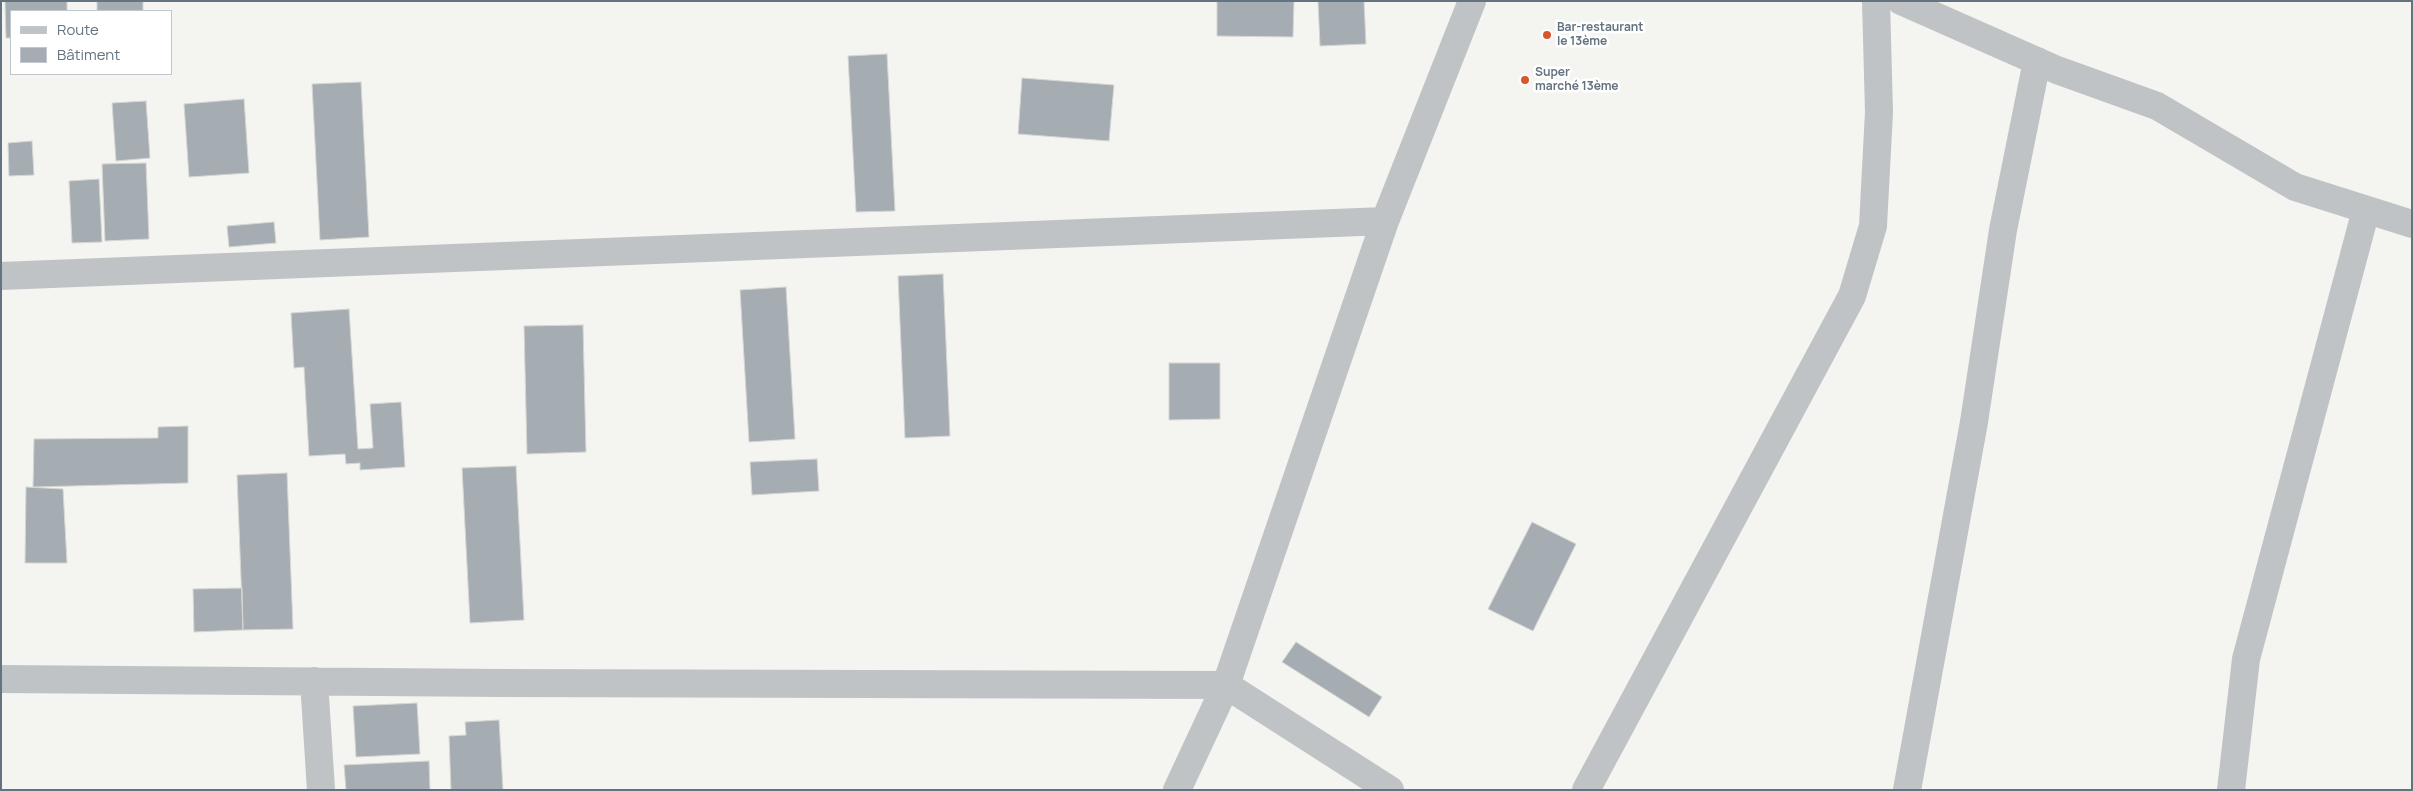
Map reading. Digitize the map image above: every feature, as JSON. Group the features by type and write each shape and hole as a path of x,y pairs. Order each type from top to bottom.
{"street":[{"path":"1177,790 1226,685 1386,221 1472,1"},
{"path":"1586,790 1852,296 1873,226 1879,112 1876,1"},
{"path":"1901,1 2037,61 2156,106 2295,187 2412,224"},
{"path":"1907,790 1974,422 2003,230 2037,61"},
{"path":"2231,790 2246,659 2366,210"},
{"path":"1,276 1386,221"},
{"path":"1,679 1226,685 1390,790"},
{"path":"314,681 320,790"}],"building":[{"path":"5,1 67,1 67,10 10,10 10,38 6,38"},
{"path":"97,1 143,1 143,10 97,10"},
{"path":"1217,1 1294,1 1293,37 1217,36"},
{"path":"1318,1 1364,1 1366,44 1320,46"},
{"path":"887,54 895,211 856,212 848,56"},
{"path":"1022,78 1114,85 1109,141 1018,134"},
{"path":"361,82 369,237 320,240 312,84"},
{"path":"244,99 249,173 189,177 184,104"},
{"path":"146,101 150,158 116,161 112,103"},
{"path":"32,141 34,175 9,176 8,143"},
{"path":"146,163 149,239 105,241 102,164"},
{"path":"99,179 102,242 72,243 69,181"},
{"path":"274,222 276,243 229,247 227,226"},
{"path":"943,274 950,436 905,438 898,276"},
{"path":"786,287 795,439 749,442 740,290"},
{"path":"349,309 358,449 373,448 370,404 401,402 405,467 360,470 360,463 346,464 345,454 309,456 304,367 294,368 291,313"},
{"path":"583,325 586,452 527,454 524,326"},
{"path":"1169,363 1220,363 1220,419 1169,420"},
{"path":"188,426 188,483 33,487 34,439 158,438 158,427"},
{"path":"817,459 819,491 752,495 750,462"},
{"path":"516,466 524,620 470,623 462,468"},
{"path":"287,473 293,629 243,630 237,475"},
{"path":"26,487 63,489 67,563 25,563"},
{"path":"1532,522 1576,544 1533,631 1488,609"},
{"path":"242,588 243,630 194,632 193,589"},
{"path":"1296,642 1382,697 1369,717 1282,662"},
{"path":"417,703 420,754 356,757 353,706"},
{"path":"499,720 503,790 451,790 449,736 466,735 465,722"},
{"path":"429,761 430,790 346,790 344,765"}],"place":[{"name":"Bar-restaurant le 13ème","path":"1547,35"},
{"name":"Super marché 13ème","path":"1525,80"}]}
